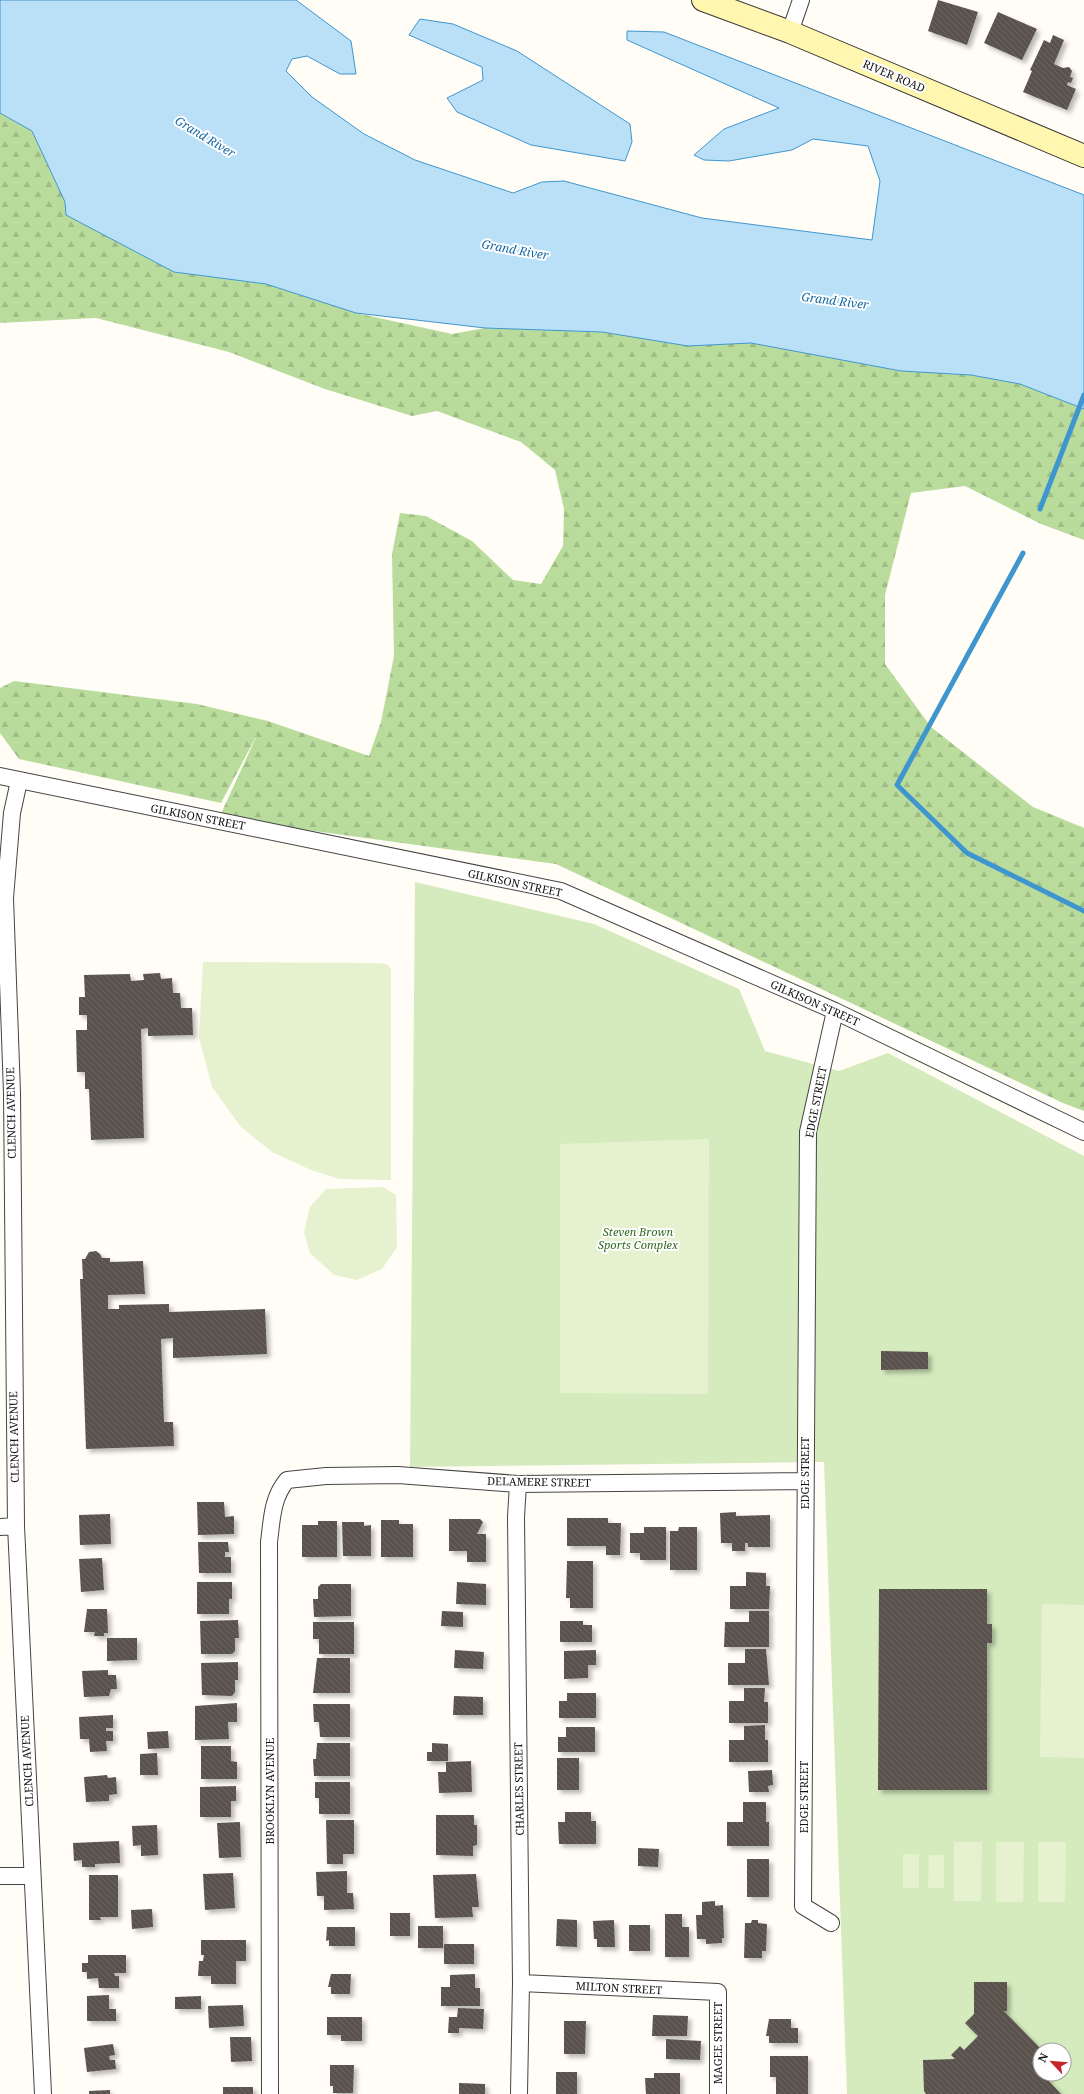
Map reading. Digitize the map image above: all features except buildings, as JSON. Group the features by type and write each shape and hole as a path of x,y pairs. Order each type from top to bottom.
{"street":[{"name":"RIVER ROAD","path":"703,0 790,32 1084,156"},
{"path":"790,32 801,0"},
{"name":"GILKISON STREET","path":"0,776 561,891 835,1011 1084,1132"},
{"name":"CLENCH AVENUE","path":"19,781 12,813 5,898 8,1526 32,1876 43,2094"},
{"name":"EDGE STREET","path":"831,1923 803,1906 808,1132 835,1011"},
{"name":"DELAMERE STREET","path":"279,1490 287,1480 326,1476 398,1475 518,1484 805,1481"},
{"name":"CHARLES STREET","path":"518,1484 516,1525 521,1983 519,2094"},
{"name":"BROOKLYN AVENUE","path":"270,2094 269,1542 273,1509 279,1490"},
{"path":"0,1876 32,1876"},
{"name":"MILTON STREET","path":"521,1983 718,1992"},
{"name":"MAGEE STREET","path":"718,1992 718,2094"}],"green space":[{"path":"0,113 32,131 65,202 67,215 174,272 266,284 356,313 452,334 485,328 602,332 688,346 751,343 901,371 971,375 1020,384 1084,409 1084,540 1041,524 965,486 911,493 885,595 885,664 931,727 1033,807 1084,828 1084,1111 1063,1103 556,864 219,818 258,733 221,803 19,759 0,733 0,688 14,681 197,704 268,721 369,756 381,722 394,656 392,554 400,513 426,516 472,541 513,580 541,584 563,546 564,509 555,470 521,442 437,411 412,416 325,389 229,352 96,318 0,323"},
{"name":"Steven Brown Sports Complex","path":"415,882 594,924 739,989 765,1051 839,1071 888,1053 1084,1156 1084,2094 847,2094 824,1462 410,1467"},
{"path":"203,962 387,964 391,969 391,1180 339,1179 311,1170 272,1152 241,1127 212,1087 199,1037"},
{"path":"709,1139 708,1394 560,1393 560,1144"},
{"path":"383,1187 396,1195 397,1247 382,1269 357,1280 334,1275 310,1253 304,1232 310,1207 326,1189"},
{"path":"1042,1604 1084,1605 1084,1758 1040,1757"},
{"path":"954,1842 982,1842 981,1901 954,1901"},
{"path":"996,1842 1024,1842 1023,1902 996,1902"},
{"path":"1038,1842 1066,1842 1065,1902 1038,1902"},
{"path":"903,1854 919,1854 919,1888 903,1888"},
{"path":"929,1855 944,1855 944,1888 928,1888"}],"water":[{"name":"Grand River","path":"0,0 296,0 351,41 356,74 340,74 307,56 292,59 286,71 312,97 364,134 415,160 513,193 542,182 564,181 702,218 872,240 880,181 868,146 813,139 792,150 729,161 704,160 694,155 724,129 779,108 627,40 627,31 664,32 1084,195 1084,409 1020,384 971,375 901,371 751,343 688,346 602,332 485,328 356,313 266,284 174,272 66,215 65,202 32,131 0,113"},
{"path":"420,19 453,24 517,51 630,124 632,142 625,161 531,145 457,112 447,98 483,80 482,67 409,35"}],"waterway":[{"path":"1040,509 1084,395"},
{"path":"1023,553 897,785 967,853 1084,911"}]}
